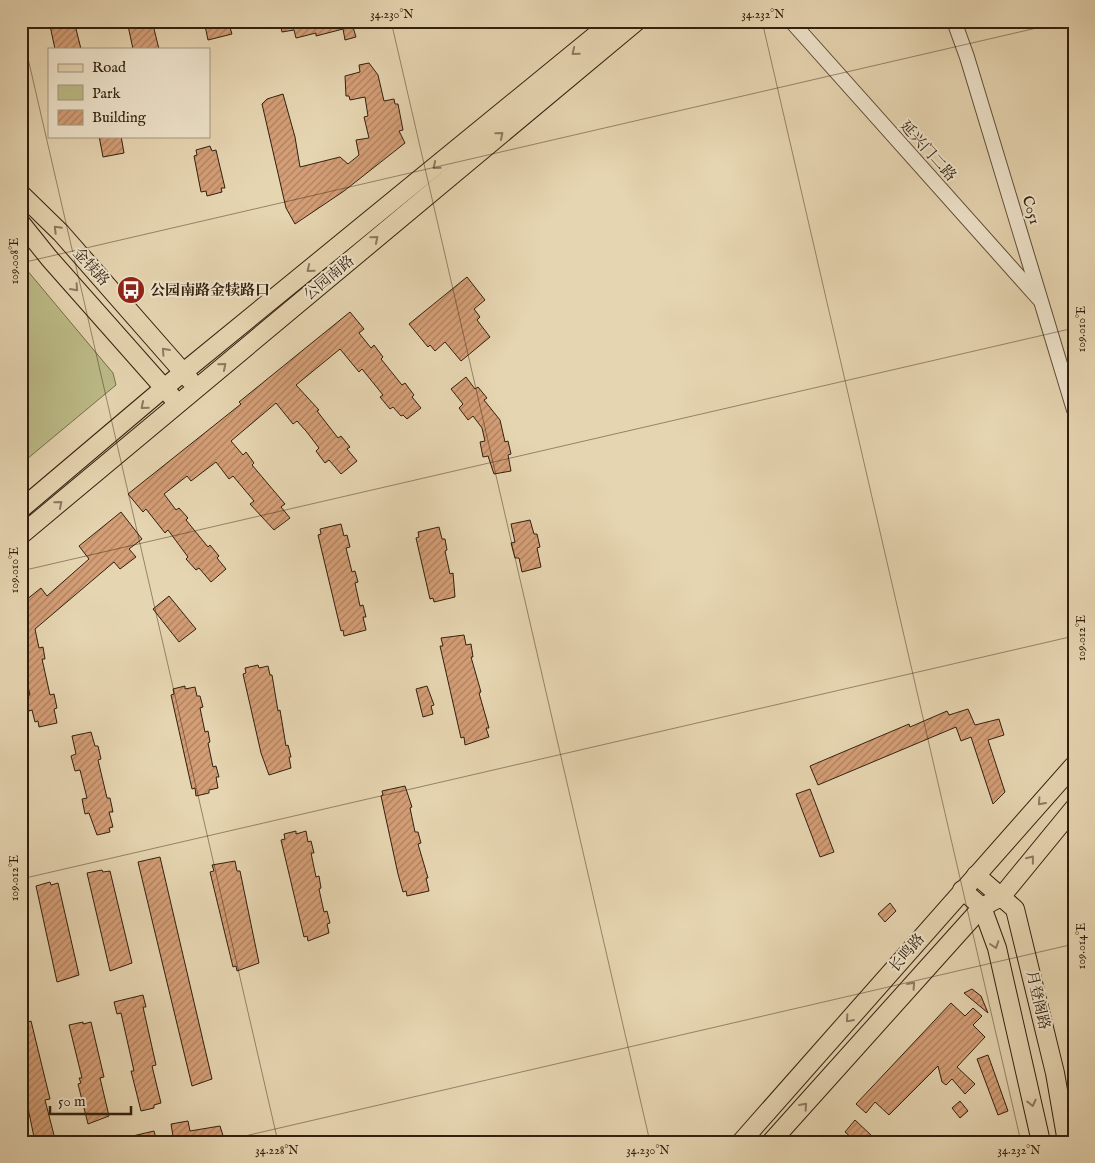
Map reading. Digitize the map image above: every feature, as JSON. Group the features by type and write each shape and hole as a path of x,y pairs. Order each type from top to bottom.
{"main road":[{"name":"公园南路","path":"21,509 164,388 612,21"},
{"name":"公园南路","path":"21,535 637,21"},
{"name":"金犊路","path":"21,194 61,233 196,388"},
{"name":"金犊路","path":"21,223 49,258 178,403"},
{"name":"长鸣路","path":"741,1142 1074,765"},
{"name":"长鸣路","path":"771,1142 982,907 1000,897 1074,808"},
{"name":"月登阁路","path":"976,875 1015,909 1055,1073 1067,1142"},
{"name":"月登阁路","path":"962,890 982,907 997,948 1041,1142"}],"street":[{"name":"延兴门二路","path":"791,21 1041,302"},
{"name":"C051","path":"954,21 967,57 1074,410"}],"green space":[{"path":"21,263 113,373 116,385 21,464"}],"building":[{"path":"49,21 74,21 81,48 55,48"},
{"path":"127,21 152,21 159,48 133,48"},
{"path":"204,21 228,21 232,34 208,40"},
{"path":"287,21 362,21 362,24 353,27 356,37 345,40 343,29 316,36 316,33 296,38 294,30 282,32 280,23"},
{"path":"369,63 378,75 384,101 394,99 395,104 398,104 403,130 399,131 405,143 344,191 295,224 286,208 262,104 267,99 283,94 295,137 300,167 340,157 348,164 359,155 356,140 369,138 364,117 368,116 365,97 350,100 349,96 346,96 345,76 360,72 359,65"},
{"path":"99,138 121,138 124,153 103,157"},
{"path":"210,146 212,151 216,150 225,188 221,188 222,192 207,196 206,191 201,192 194,156 197,155 196,150"},
{"path":"467,277 485,300 474,309 480,317 477,320 490,337 461,361 445,342 435,351 430,345 428,347 409,324"},
{"path":"350,312 364,329 359,333 371,348 374,345 383,357 381,359 402,385 405,383 414,395 412,397 421,408 407,419 403,415 401,416 393,407 390,409 380,397 383,395 362,369 359,372 340,349 296,385 319,410 317,411 338,438 341,436 350,447 347,449 357,461 341,474 329,460 325,463 316,451 319,448 306,431 297,421 293,424 276,403 231,441 243,455 246,452 254,463 252,465 285,504 281,507 290,518 274,530 250,504 254,501 233,476 229,479 216,462 191,481 187,476 164,494 176,510 179,508 188,518 186,520 208,547 210,545 219,556 217,558 226,569 211,582 199,568 196,570 186,559 188,557 168,530 165,533 146,509 143,512 128,494 241,404 239,402"},
{"path":"466,377 475,389 478,387 487,398 484,400 500,420 505,442 508,441 511,454 508,455 511,471 494,474 488,456 483,457 480,442 485,441 482,428 473,416 468,420 459,408 463,404 451,389"},
{"path":"121,512 142,539 129,549 136,557 120,569 114,562 35,629 39,648 43,647 45,659 42,659 50,695 54,694 57,708 54,709 57,723 39,727 38,721 35,722 32,710 29,711 26,696 30,695 21,658 21,604 41,588 47,596 89,559 79,546"},
{"path":"530,520 534,534 537,534 540,547 537,548 541,567 522,572 519,558 515,558 511,543 515,542 511,524"},
{"path":"341,524 344,536 347,535 350,547 346,548 352,572 355,571 358,582 355,583 360,606 363,605 366,617 363,617 366,630 344,636 343,630 341,631 318,535 321,534 320,529"},
{"path":"439,527 442,539 445,539 447,550 445,551 450,574 453,573 455,597 434,602 433,598 430,599 416,538 419,537 418,532"},
{"path":"169,596 196,629 179,642 153,609"},
{"path":"464,635 466,645 471,644 473,657 471,657 489,728 486,728 489,737 465,745 464,737 461,738 440,646 443,646 441,638"},
{"path":"258,665 259,668 268,666 270,675 272,675 286,746 288,745 291,757 289,757 291,768 269,775 261,753 243,674 246,673 245,668"},
{"path":"185,686 185,689 195,687 197,696 200,696 203,707 200,708 205,732 208,731 210,742 208,743 213,767 216,766 219,777 216,777 218,788 209,790 209,793 196,796 195,788 192,789 171,695 174,694 173,689"},
{"path":"427,686 434,705 431,706 433,714 423,717 416,689"},
{"path":"968,709 975,725 999,719 1004,735 988,740 1005,792 993,804 971,737 961,741 956,727 818,785 810,766 909,724 910,727 947,711 949,715"},
{"path":"91,732 95,746 98,746 101,759 98,760 107,798 110,798 113,812 109,812 113,827 109,828 110,832 97,835 89,813 85,814 82,799 87,798 80,770 75,771 71,756 76,754 72,736"},
{"path":"405,786 412,807 410,808 415,832 418,832 421,843 418,844 428,878 426,878 429,891 407,896 406,891 403,892 398,874 381,796 383,795 382,791"},
{"path":"810,789 834,852 820,857 796,794"},
{"path":"296,831 296,834 306,831 308,842 311,841 314,853 311,853 316,877 319,876 321,888 319,889 324,912 327,911 330,923 327,924 329,933 308,941 307,936 304,937 281,840 285,839 284,834"},
{"path":"160,857 212,1079 192,1086 138,862"},
{"path":"235,861 237,871 240,871 259,963 237,971 236,966 233,967 210,872 214,871 212,865"},
{"path":"102,870 103,872 110,871 132,963 110,971 87,873"},
{"path":"50,882 51,885 58,883 79,975 57,982 36,886"},
{"path":"890,903 896,911 885,922 878,914"},
{"path":"972,989 981,996 988,1013 964,993"},
{"path":"143,995 146,1007 143,1007 156,1065 152,1066 161,1103 154,1105 154,1108 141,1111 131,1071 134,1071 121,1013 117,1014 114,1002"},
{"path":"951,1003 965,1016 973,1008 982,1016 973,1025 985,1037 957,1067 975,1084 965,1094 952,1079 946,1085 942,1082 938,1066 889,1115 875,1102 866,1113 856,1104"},
{"path":"31,1021 50,1099 45,1100 55,1139 44,1142 35,1142 21,1074 21,1024"},
{"path":"83,1022 83,1024 91,1022 104,1077 100,1078 109,1116 88,1124 78,1084 81,1083 79,1078 82,1078 69,1025"},
{"path":"988,1055 1008,1111 998,1115 977,1059"},
{"path":"960,1101 968,1111 960,1118 952,1108"},
{"path":"855,1120 872,1136 866,1142 862,1142 855,1136 853,1139 845,1132"},
{"path":"188,1121 190,1131 220,1126 225,1142 174,1142 171,1124"},
{"path":"154,1131 157,1142 125,1142 124,1138"}],"place":[{"name":"公园南路金犊路口","path":"131,290"}]}
